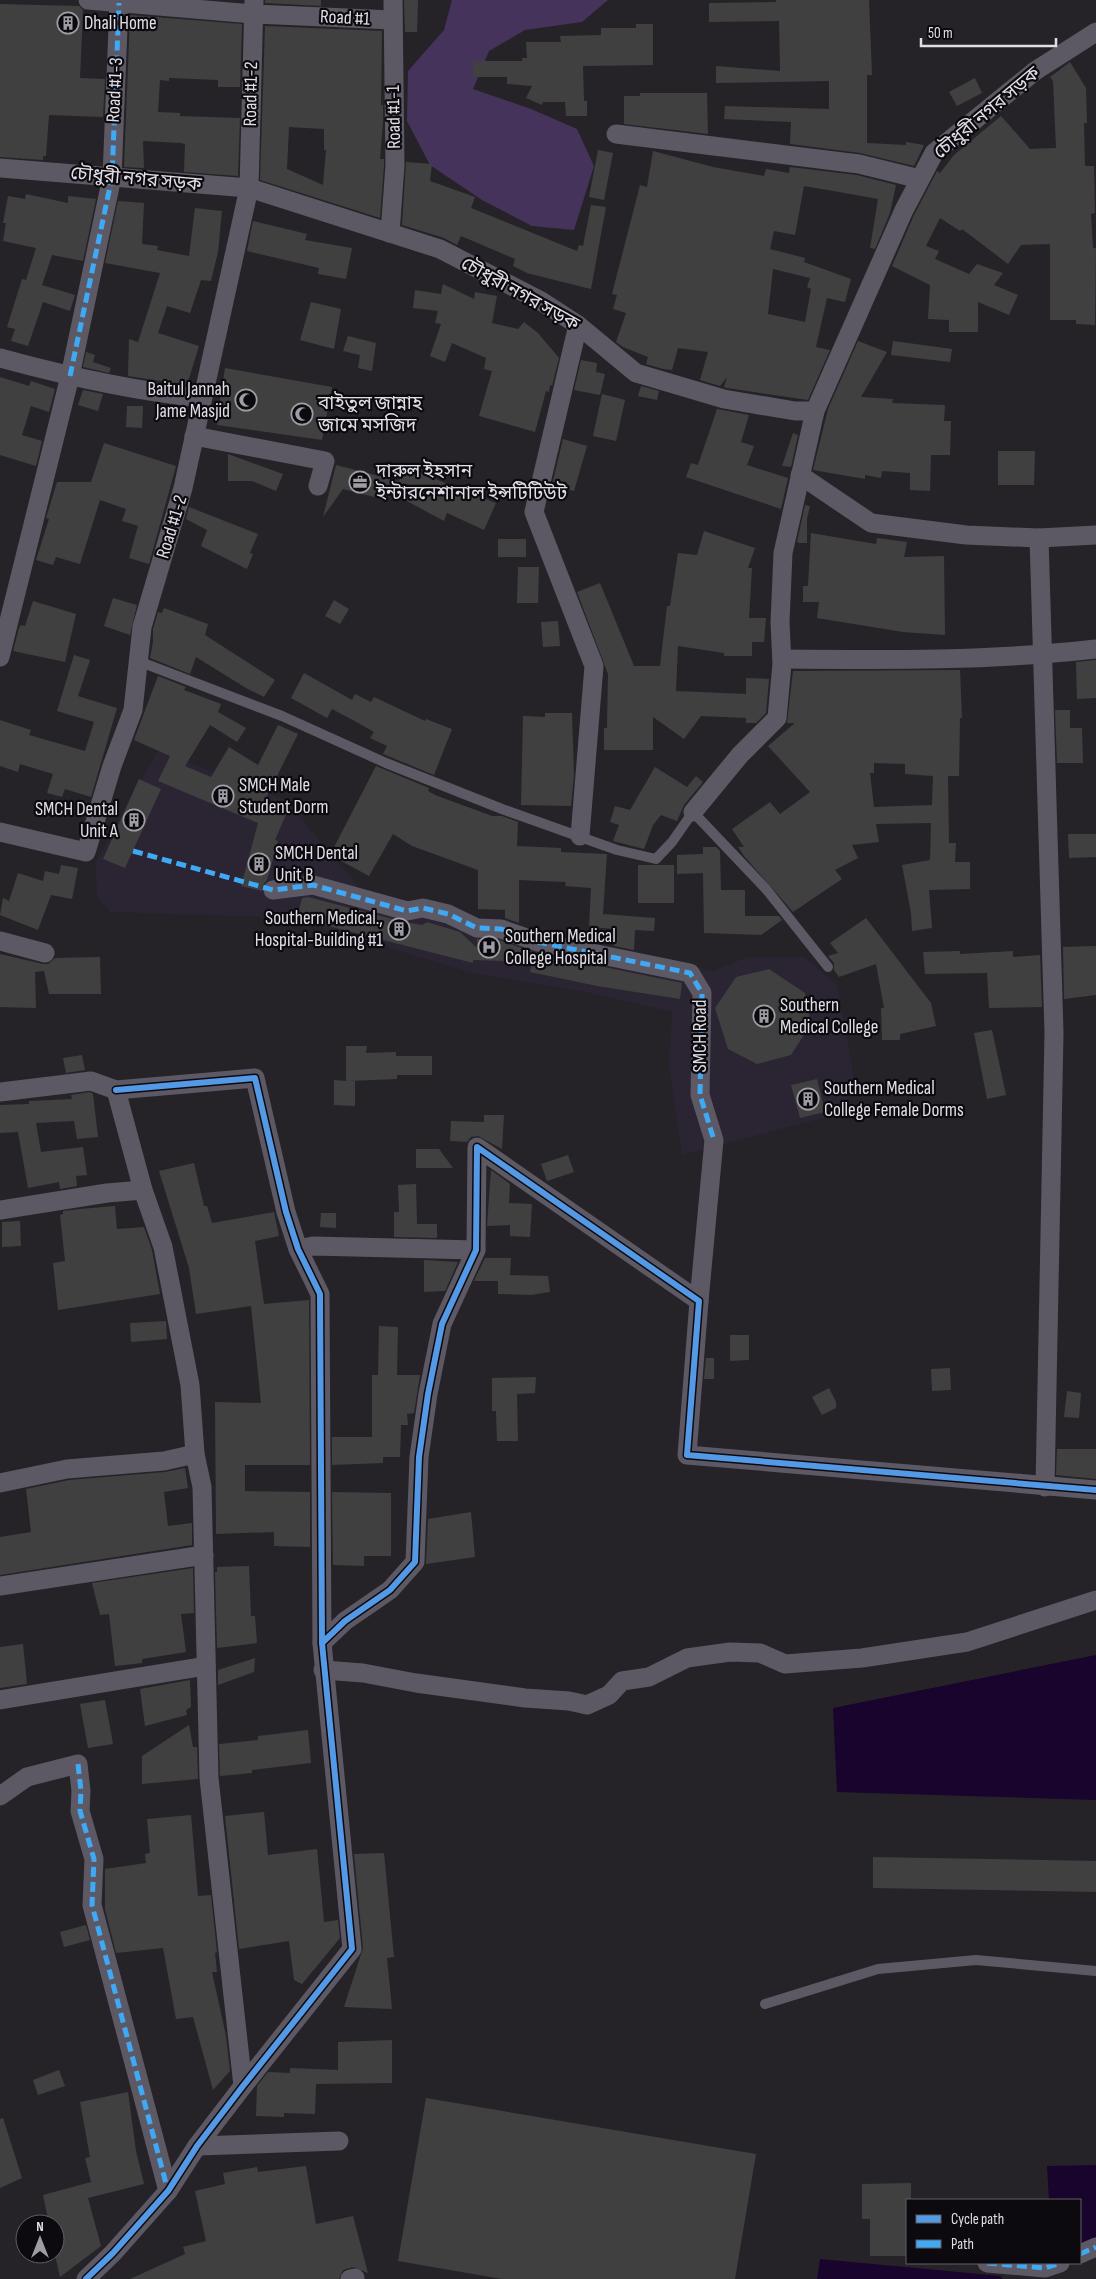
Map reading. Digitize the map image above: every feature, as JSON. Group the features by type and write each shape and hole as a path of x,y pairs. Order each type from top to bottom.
{"street":[{"name":"Road #1","path":"88,0 119,3 254,7 393,20"},
{"name":"Road #1-1","path":"390,233 395,165 393,0"},
{"name":"Road #1-3","path":"0,657 70,376 112,177 119,3"},
{"name":"Road #1-2","path":"0,832 86,852 112,766 133,710 142,627 184,488 201,398 249,188 254,7"},
{"name":"চৌধুরী নগর সড়ক","path":"0,168 249,188 440,249 541,301 578,325 636,373 724,399 795,411 815,411 904,210 934,154 1036,71 1096,32"},
{"path":"616,134 859,164 920,179"},
{"path":"578,325 534,512 594,666 580,836"},
{"path":"0,358 70,376 151,393 201,398"},
{"path":"693,812 740,755 777,718 782,659 780,622 783,553 815,411"},
{"path":"194,436 325,461 318,486"},
{"path":"800,475 871,523 966,534 1038,538 1096,535"},
{"path":"1038,538 1054,1033 1045,1487"},
{"path":"782,659 930,660 1042,656 1096,650"},
{"name":"SMCH Road","path":"273,890 313,885 407,912 424,908 448,914 477,928 501,928 538,942 690,973 702,993 700,1096 714,1140 699,1301"},
{"path":"0,942 45,953"},
{"path":"0,1092 91,1081 116,1090 255,1078 286,1212 298,1249 320,1294 322,1643 352,1949 197,2146 168,2191 113,2253 86,2279"},
{"path":"116,1090 143,1190 163,1248 190,1385 196,1454 202,1487 209,1778 243,2086"},
{"path":"322,1643 345,1621 390,1590 415,1562 419,1458 428,1394 442,1324 476,1250 477,1147 699,1301 686,1455 1096,1490"},
{"path":"0,1210 98,1194 143,1190"},
{"path":"298,1249 314,1246 476,1250"},
{"path":"0,1483 67,1468 164,1461 196,1454"},
{"path":"0,1586 204,1554"},
{"path":"324,1670 364,1673 416,1683 526,1698 568,1701 586,1705 609,1695 622,1681 649,1677 687,1658 730,1652 760,1653 786,1664 862,1658 967,1642 1096,1600"},
{"path":"0,1700 206,1666"},
{"path":"0,1796 26,1777 78,1764 81,1791 80,1811 94,1859 92,1905 168,2191"},
{"path":"197,2146 339,2141"},
{"path":"1081,2254 1096,2247"},
{"path":"999,2264 1045,2268 1057,2264"}],"lane":[{"path":"138,661 282,716 386,763 502,809 617,850 656,859 672,842 693,812 766,889 828,967"},
{"path":"765,2004 878,1969 888,1968 976,1960 1096,1971"}],"shaded area":[{"path":"452,0 608,0 582,22 525,30 489,51 473,89 531,109 577,129 594,166 574,230 532,226 482,200 430,165 407,121 408,71 444,30"},
{"name":"Southern Medical College Hospital","path":"158,750 285,800 362,890 542,937 713,971 747,957 804,957 837,985 855,1082 842,1113 682,1155 669,1066 672,1012 591,993 476,974 290,918 110,912 97,896 95,863"},
{"path":"1096,1655 1096,1800 837,1792 833,1708"},
{"path":"1096,2165 1096,2237 1081,2244 1081,2199 1049,2199 1047,2166"},
{"path":"820,2259 1001,2276 1002,2279 817,2279"}],"building":[{"path":"265,0 321,0 321,6 265,3"},
{"path":"404,0 418,0 417,32 405,32"},
{"path":"776,0 869,0 872,75 867,75 867,143 906,145 906,142 924,145 914,166 860,153 790,144 791,122 724,119 725,106 829,109 829,81 716,83 716,66 780,71 779,21 709,22 709,3 776,2"},
{"path":"0,4 79,6 83,10 80,78 105,79 103,117 49,115 46,156 43,156 43,160 0,157"},
{"path":"130,15 242,24 240,87 218,87 218,80 169,78 169,81 160,80 158,112 180,113 180,116 240,118 238,176 184,172 185,144 181,143 143,141 144,168 124,167"},
{"path":"636,24 653,24 653,65 583,66 584,101 587,101 587,116 566,116 565,102 543,102 542,105 526,98 532,86 507,84 507,77 473,77 473,61 522,61 522,58 527,58 526,42 561,42 560,36 601,35 601,28 636,28"},
{"path":"265,26 382,31 381,105 383,105 383,122 380,159 384,159 384,165 380,218 260,180","holes":["289,127 324,129 324,150 326,150 323,185 287,169"]},
{"path":"1070,62 1086,88 1087,123 1084,123 1085,166 1094,166 1095,213 1091,214 1093,248 1096,248 1095,325 1076,324 1076,320 1050,320 1050,244 1021,245 1008,264 962,229 960,231 940,218 926,246 939,251 935,259 969,274 977,264 1003,273 994,285 1018,295 1009,315 978,302 978,332 949,332 949,320 928,319 930,285 892,266 914,215 937,171 940,173 954,155 1001,116 1030,149 1056,148 1053,81 1050,77"},
{"path":"975,78 982,93 957,106 949,92"},
{"path":"640,93 707,93 708,134 624,124 624,96 640,96"},
{"path":"598,150 613,153 604,200 589,197"},
{"path":"653,151 713,167 764,176 766,169 789,173 790,167 857,175 896,185 890,213 875,249 870,248 878,199 839,192 804,186 795,235 774,231 770,249 805,258 804,262 851,279 845,302 827,298 816,347 830,350 808,400 727,388 724,387 727,377 720,386 700,380 708,352 678,348 672,370 646,364 648,357 623,347 616,342 626,313 613,309 617,295 612,294 640,185 647,187","holes":["773,269 810,278 807,287 811,289 805,322 768,314"]},
{"path":"406,162 432,164 430,181 475,197 471,208 577,251 579,245 583,246 591,205 606,207 591,289 527,273 513,266 515,259 461,236 457,245 444,238 402,225"},
{"path":"26,194 68,203 68,196 96,199 83,261 52,255 42,285 75,295 70,311 43,302 28,346 11,341 15,329 7,327 22,279 26,280 36,248 3,241 6,223 3,223 8,196 25,199"},
{"path":"118,201 144,203 142,244 158,246 157,250 189,256 195,208 222,211 218,252 211,281 201,280 190,313 167,306 158,333 199,346 187,385 128,376 129,339 138,342 160,273 105,263"},
{"path":"253,221 307,234 305,240 352,248 346,279 318,274 319,268 247,251"},
{"path":"443,284 474,299 475,292 497,296 492,323 518,329 524,322 538,333 559,358 552,386 550,385 549,392 546,391 535,432 479,416 492,371 484,369 486,358 452,343 445,362 430,356 441,324 435,323 438,311 413,308 415,290 441,294"},
{"path":"311,302 341,309 334,349 300,340"},
{"path":"348,336 376,343 372,371 358,368 360,355 343,351"},
{"path":"858,341 887,352 861,397 893,399 892,403 945,405 944,421 951,421 950,455 931,455 930,491 910,490 910,473 882,471 881,478 865,475 865,479 813,470 828,409"},
{"path":"893,341 952,349 950,362 891,355"},
{"path":"86,352 95,355 93,362 111,368 109,373 83,367"},
{"path":"581,360 597,363 596,372 605,374 600,395 574,390"},
{"path":"225,368 332,387 322,440 217,425 219,410 223,411 223,407 219,406"},
{"path":"0,377 29,386 31,381 55,389 49,412 31,406 22,435 42,441 36,466 0,455"},
{"path":"641,386 659,391 657,400 638,396"},
{"path":"83,390 103,394 98,411 78,405"},
{"path":"602,394 625,400 616,441 593,436"},
{"path":"127,406 143,406 142,428 126,427"},
{"path":"717,409 749,415 741,442 754,446 747,465 788,478 781,509 686,477 691,463 698,465"},
{"path":"793,433 798,435 791,467 782,466"},
{"path":"563,439 587,446 574,491 552,485"},
{"path":"104,443 176,466 149,564 129,558 138,526 122,521 126,509 100,500 80,564 56,557 53,565 36,560 49,519 46,518 57,482 91,482"},
{"path":"998,451 1035,451 1034,485 998,485"},
{"path":"228,454 283,474 276,491 252,481 228,481"},
{"path":"336,465 399,481 405,467 496,503 484,530 447,513 444,521 388,491 386,500 343,489 323,517"},
{"path":"805,505 810,506 807,519 807,543 799,543 797,542"},
{"path":"189,507 258,534 250,553 253,554 247,569 201,546 207,530 186,519"},
{"path":"704,531 755,548 748,568 752,568 749,618 766,618 764,642 752,642 752,656 724,656 724,653 678,646 676,691 746,694 746,678 769,679 766,713 756,723 746,723 746,718 701,716 684,739 653,717 653,750 604,750 604,728 607,728 608,674 577,592 600,583 634,666 660,666 667,606 670,606 678,553 697,555"},
{"path":"811,533 876,544 877,538 907,542 904,557 944,556 945,635 903,632 817,618 819,602 803,602 803,586 808,586"},
{"path":"498,539 526,539 526,557 498,557"},
{"path":"518,567 539,567 538,603 517,603"},
{"path":"113,598 137,605 130,635 104,626"},
{"path":"334,600 349,609 340,624 325,616"},
{"path":"33,601 76,614 65,662 13,651 19,628 21,625 25,626"},
{"path":"164,608 208,624 205,635 275,680 264,697 196,657 190,674 150,658 153,629 158,612 162,613"},
{"path":"558,621 560,646 543,647 541,622"},
{"path":"74,655 90,660 78,696 117,708 91,797 65,789 62,797 47,793 53,774 20,764 18,772 0,766 0,720 31,730 29,735 85,751 94,722 57,711"},
{"path":"1096,660 1096,698 1077,699 1076,662"},
{"path":"960,670 962,718 960,718 959,776 948,776 949,843 956,843 955,862 970,862 970,889 929,890 932,928 912,931 911,913 902,865 930,860 931,823 876,824 879,842 852,845 858,858 835,870 842,879 793,912 738,847 744,847 732,829 770,802 780,814 810,792 768,746 795,723 787,723 793,671","holes":["874,763 905,764 905,774 933,776 932,805 874,807 870,773 874,773"]},
{"path":"304,673 352,700 355,694 371,702 374,697 425,721 426,719 452,729 434,775 383,754 387,746 370,738 374,732 360,724 332,709 327,718 291,698"},
{"path":"158,676 186,687 184,690 221,704 218,712 246,728 237,742 210,725 185,766 211,777 229,747 258,765 278,725 298,734 265,800 288,810 275,840 278,841 262,891 241,886 258,823 158,781 170,756 134,740"},
{"path":"1055,710 1070,710 1070,728 1082,728 1083,763 1057,763"},
{"path":"545,713 572,713 574,775 571,806 521,805 523,716 545,717"},
{"path":"376,766 429,788 428,791 435,795 492,816 502,816 518,822 517,846 561,848 561,852 607,854 603,914 655,918 654,931 635,930 634,950 614,946 615,929 589,927 591,888 565,886 566,882 519,880 519,923 505,918 505,910 478,909 478,870 412,846 393,834 369,876 330,855"},
{"path":"655,767 687,787 696,776 703,782 684,805 677,821 661,815 653,825 644,849 613,841 619,825 610,822 615,806 630,810"},
{"name":"SMCH Dental Unit A","path":"139,779 161,789 125,868 103,859"},
{"path":"1068,834 1096,834 1096,857 1069,858"},
{"path":"703,847 716,847 720,851 721,890 745,890 745,916 779,916 782,920 761,935 704,933 703,873 677,874 677,855 703,854"},
{"path":"61,865 78,868 72,899 51,895 38,930 0,915 3,898 9,901 18,873 43,881 45,871 59,874"},
{"path":"638,865 674,865 674,903 638,903"},
{"path":"308,897 404,922 422,925 427,922 460,932 477,948 477,939 499,940 536,953 682,983 680,999 597,986 530,972 532,962 473,960 473,963 297,918 302,898"},
{"path":"866,918 931,1003 936,1026 900,1034 900,1040 882,1040 881,1008 884,1008 876,964 839,977 834,970 834,963 828,956 838,953 830,943"},
{"path":"1096,946 1096,995 1064,999 1063,947"},
{"path":"960,951 960,954 1013,951 1013,957 1040,955 1042,1007 989,1008 987,973 925,974 923,952"},
{"path":"0,954 43,964 48,964 55,958 100,957 101,994 49,994 44,971 35,972 36,1008 0,1007"},
{"name":"Southern Medical College","path":"769,969 805,993 811,1024 791,1055 757,1064 728,1049 715,1008 736,977"},
{"path":"992,1030 1006,1095 987,1099 974,1033"},
{"path":"346,1046 367,1046 366,1053 396,1052 396,1056 432,1056 432,1075 397,1075 397,1079 348,1081 355,1081 355,1106 334,1105 334,1080 346,1081"},
{"path":"82,1055 85,1070 66,1073 63,1058"},
{"name":"Southern Medical College Female Dorms","path":"817,1079 825,1112 800,1118 791,1085"},
{"path":"90,1092 93,1094 98,1137 77,1139 74,1121 36,1123 41,1152 83,1147 87,1175 76,1176 77,1186 60,1189 59,1182 28,1188 18,1132 0,1133 0,1105 29,1104 29,1101 72,1099 71,1095"},
{"path":"484,1115 504,1115 502,1149 478,1136 471,1137 467,1142 450,1141 451,1121 484,1122"},
{"path":"416,1149 439,1149 453,1168 416,1168"},
{"path":"568,1155 574,1172 547,1181 541,1164"},
{"path":"194,1163 204,1206 207,1206 212,1223 274,1212 279,1236 255,1241 264,1304 309,1300 310,1465 245,1465 245,1491 310,1492 310,1547 274,1546 274,1532 216,1534 215,1402 261,1403 251,1306 196,1314 189,1268 159,1171"},
{"path":"491,1170 510,1184 509,1203 532,1204 530,1237 510,1236 510,1225 487,1226"},
{"path":"416,1184 417,1224 437,1224 437,1238 394,1237 394,1212 399,1212 398,1185"},
{"path":"115,1206 117,1229 144,1227 152,1250 160,1294 58,1310 53,1263 65,1261 60,1215 63,1214 63,1211"},
{"path":"321,1213 336,1213 336,1228 320,1227"},
{"path":"20,1221 21,1246 2,1247 2,1222"},
{"path":"485,1258 511,1258 510,1275 548,1276 550,1292 531,1295 498,1294 498,1281 474,1281"},
{"path":"424,1260 458,1262 445,1291 424,1292"},
{"path":"166,1321 167,1339 131,1342 130,1323"},
{"path":"379,1326 398,1327 397,1375 420,1375 414,1413 407,1414 408,1425 401,1425 400,1457 383,1457 383,1463 332,1465 332,1437 372,1437 372,1375 378,1375"},
{"path":"730,1335 749,1335 749,1360 730,1361"},
{"path":"706,1358 714,1358 714,1379 704,1379"},
{"path":"950,1368 951,1390 932,1391 931,1369"},
{"path":"536,1377 535,1393 517,1394 518,1441 497,1441 496,1411 492,1411 492,1378"},
{"path":"829,1388 836,1402 836,1408 822,1415 812,1397"},
{"path":"1067,1391 1081,1393 1079,1418 1064,1417"},
{"path":"1057,1449 1096,1449 1096,1479 1056,1475"},
{"path":"185,1468 188,1488 164,1492 168,1526 192,1523 192,1545 0,1575 0,1537 31,1532 26,1489 69,1480 165,1472"},
{"path":"332,1492 391,1493 391,1556 364,1556 364,1566 333,1565"},
{"path":"471,1512 475,1557 426,1564 428,1519"},
{"path":"249,1566 251,1616 255,1616 257,1643 217,1648 215,1572 217,1572 217,1567"},
{"path":"193,1568 194,1613 181,1614 186,1652 142,1659 142,1663 115,1666 109,1614 100,1615 92,1583"},
{"path":"23,1644 27,1684 0,1688 0,1647"},
{"path":"255,1658 254,1672 218,1685 218,1670"},
{"path":"190,1680 191,1707 186,1710 187,1715 145,1726 140,1689"},
{"path":"105,1700 113,1744 88,1748 80,1704"},
{"path":"189,1725 193,1747 197,1747 198,1779 142,1784 142,1756"},
{"path":"308,1730 311,1763 252,1770 252,1773 220,1776 219,1744 258,1740 258,1736"},
{"path":"264,1812 268,1855 317,1849 324,1922 338,1920 340,1938 302,1984 294,1980 289,1941 239,1949 225,1816"},
{"path":"191,1815 198,1896 211,1895 217,1952 215,1953 217,1972 212,1972 226,2036 230,2071 213,2090 193,2017 176,2019 163,1948 116,1953 105,1909 105,1869 146,1863 145,1854 150,1853 147,1819"},
{"path":"384,1853 394,1957 387,1958 392,2009 344,2007 363,1948 354,1854"},
{"path":"873,1857 1096,1861 1096,1892 873,1888"},
{"path":"86,1925 90,1940 64,1947 60,1932"},
{"path":"392,2040 392,2083 316,2084 315,2114 284,2113 284,2117 256,2116 257,2086 268,2072 290,2073 290,2068 338,2070 338,2042"},
{"path":"59,2070 65,2086 38,2095 33,2080"},
{"path":"128,2092 136,2151 144,2184 88,2198 101,2246 60,2277 57,2264 65,2264 65,2214 47,2214 43,2195 91,2182 85,2158 90,2157 80,2102"},
{"path":"426,2098 756,2154 735,2279 502,2279 398,2261"},
{"path":"3,2118 22,2178 0,2188 0,2119"},
{"path":"306,2166 316,2224 353,2216 368,2273 353,2267 343,2270 339,2279 130,2279 185,2254 183,2247 206,2241 195,2191 225,2184 223,2173 257,2167 258,2172"},
{"path":"911,2183 911,2199 906,2199 906,2256 870,2256 870,2219 862,2219 862,2184"}],"marked path":[{"path":"70,376 112,177 119,3"},
{"path":"133,851 273,890 313,885 407,911 423,908 448,914 477,928 501,929 538,942 690,973 702,993 700,1095 714,1140"},
{"path":"78,1764 81,1791 80,1811 94,1859 92,1905 168,2191"},
{"path":"1081,2254 1096,2247"},
{"path":"999,2264 1045,2268 1057,2264"}],"cycle path":[{"path":"86,2279 113,2253 168,2191 197,2146 352,1949 322,1643 320,1294 298,1249 286,1212 255,1078 116,1090"},
{"path":"322,1643 345,1621 390,1590 415,1562 419,1457 428,1394 442,1324 476,1250 477,1147 699,1301 687,1455 1096,1490"}],"place":[{"name":"Dhali Home","path":"68,23"},
{"name":"Baitul Jannah Jame Masjid","path":"246,400"},
{"name":"বাইতুল জান্নাহ জামে মসজিদ","path":"302,414"},
{"name":"দারুল ইহসান ইন্টারনেশানাল ইন্সটিটিউট","path":"360,482"},
{"name":"SMCH Male Student Dorm","path":"223,796"},
{"name":"SMCH Dental Unit A","path":"134,820"},
{"name":"SMCH Dental Unit B","path":"259,864"},
{"name":"Southern Medical., Hospital-Building #1","path":"399,929"},
{"name":"Southern Medical College Hospital","path":"489,947"},
{"name":"Southern Medical College","path":"764,1016"},
{"name":"Southern Medical College Female Dorms","path":"808,1099"}]}
